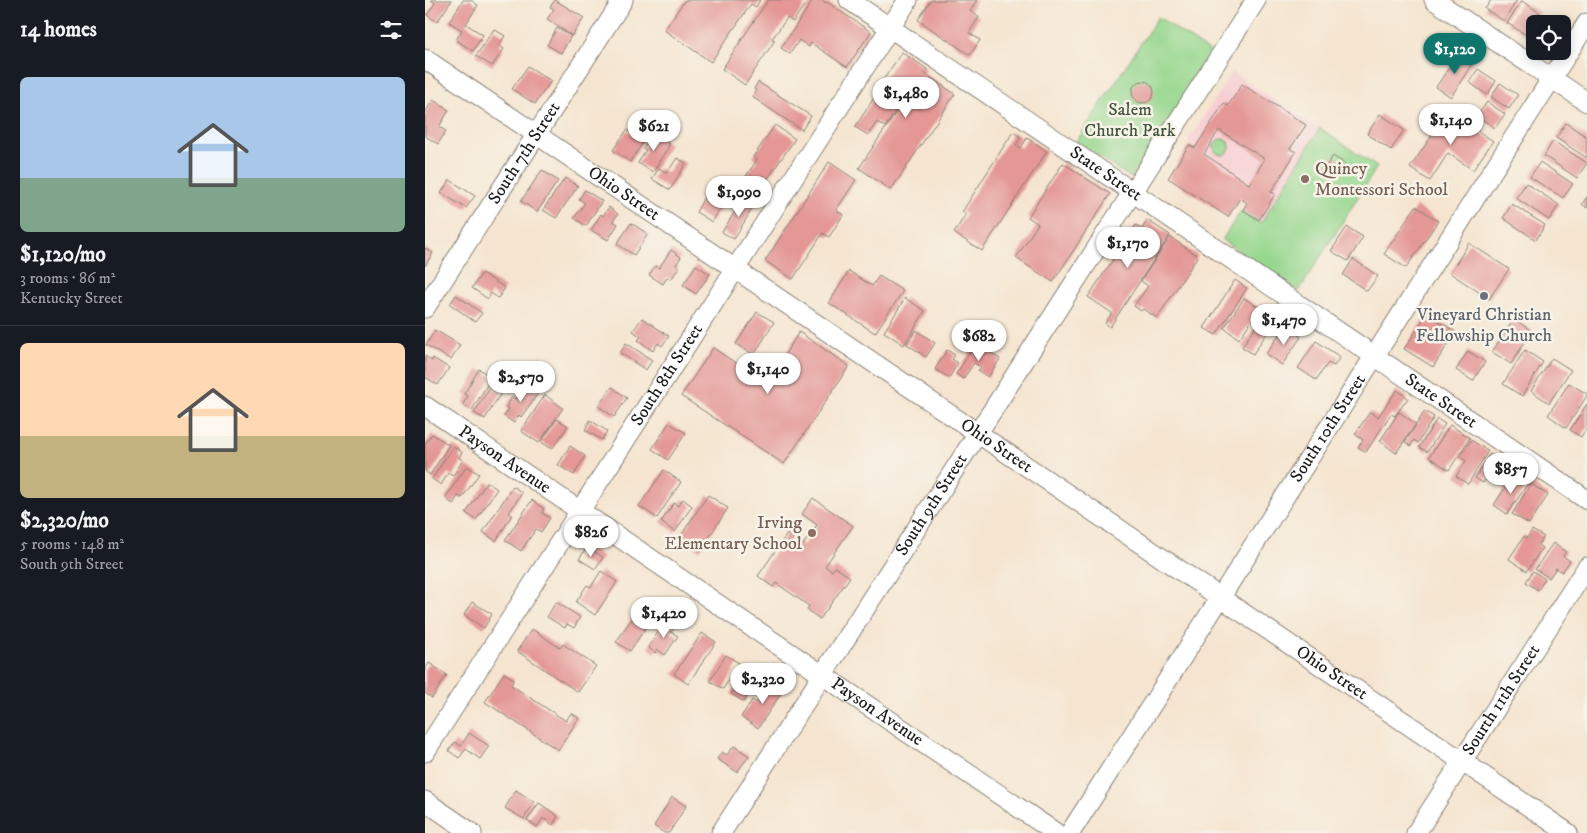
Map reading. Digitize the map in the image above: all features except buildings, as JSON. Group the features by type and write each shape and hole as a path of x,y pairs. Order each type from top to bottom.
{"street":[{"name":"South 7th Street","path":"425,308 623,0"},
{"name":"State Street","path":"849,0 1587,500"},
{"name":"South 8th Street","path":"425,752 908,0"},
{"name":"South 9th Street","path":"721,833 1256,0"},
{"path":"1434,0 1587,102"},
{"name":"South 10th Street","path":"1070,833 1587,24"},
{"name":"Ohio Street","path":"425,59 1568,833"},
{"name":"Payson Avenue","path":"425,406 1056,833"},
{"name":"Sourth 11th Street","path":"1416,833 1587,567"},
{"path":"425,801 472,833"}],"shaded area":[{"name":"Quincy Montessori School","path":"1232,72 1377,167 1299,291 1222,240 1257,191 1188,141"}],"green space":[{"name":"Salem Church Park","path":"1158,17 1213,54 1131,178 1076,142"},
{"name":"Quincy Montessori School","path":"1320,128 1377,167 1299,291 1222,240 1241,211 1261,223"},
{"path":"1222,139 1228,141 1230,147 1228,153 1222,155 1216,153 1214,147 1216,141"}],"place":[{"name":"Quincy Montessori School","path":"1305,179"},
{"name":"Vineyard Christian Fellowship Church","path":"1484,296"},
{"name":"Irving Elementary School","path":"812,533"}]}
